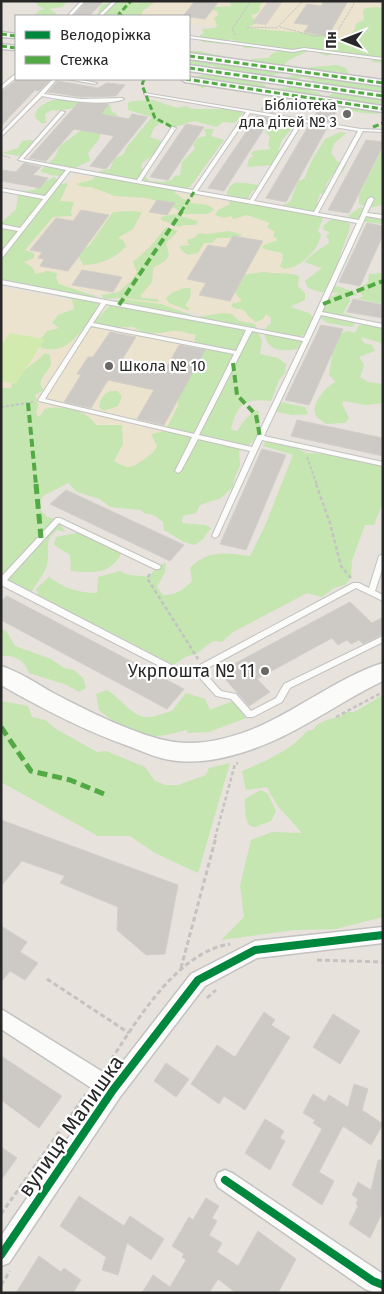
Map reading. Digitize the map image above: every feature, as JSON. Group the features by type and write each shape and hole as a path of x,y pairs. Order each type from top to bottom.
{"main road":[{"path":"1,674 55,705 96,725 156,747 180,752 211,751 247,742 278,728 383,671"}],"street":[{"path":"1,34 15,36"},
{"path":"1,46 15,48"},
{"path":"190,56 383,83"},
{"path":"190,68 383,96"},
{"path":"190,80 383,109"},
{"name":"вулиця Малишка","path":"6,1263 113,1090 198,980 255,950 383,935"},
{"path":"1,1018 113,1090"},
{"path":"225,1180 373,1281 383,1285"}],"lane":[{"path":"70,15 83,1"},
{"path":"101,15 115,1"},
{"path":"190,37 293,51 304,49 383,59"},
{"path":"1,89 15,77"},
{"path":"1,136 54,80"},
{"path":"76,80 95,83"},
{"path":"40,94 64,100 91,102 122,99"},
{"path":"146,94 360,130 383,131"},
{"path":"194,192 249,111"},
{"path":"63,112 20,160 361,222"},
{"path":"251,202 302,120"},
{"path":"138,182 174,128"},
{"path":"315,214 360,130"},
{"path":"1,256 69,169"},
{"path":"1,189 46,198"},
{"path":"215,536 371,199"},
{"path":"364,214 383,217"},
{"path":"1,226 21,230"},
{"path":"1,282 306,340"},
{"path":"104,302 41,400 254,450"},
{"path":"319,313 383,326"},
{"path":"90,324 238,353"},
{"path":"178,470 250,329"},
{"path":"260,437 383,464"},
{"path":"156,567 58,520 2,581 180,673 202,671 356,584 383,598"},
{"path":"371,592 383,556"},
{"path":"202,671 219,694 233,696 250,715 279,700 287,686 383,639"}],"path":[{"path":"241,44 232,29 251,1"},
{"path":"280,27 302,1"},
{"path":"247,27 261,29 280,27 295,33 326,37 335,35 354,4 352,1"},
{"path":"1,407 41,400"},
{"path":"305,448 309,465 330,522 341,566 356,584"},
{"path":"156,567 146,578 202,671"},
{"path":"181,969 235,764"},
{"path":"307,959 383,962"},
{"path":"46,979 130,1033"},
{"path":"200,1003 220,987"},
{"path":"1,1285 6,1263"}],"shaded area":[{"path":"136,1 251,1 231,29 190,23 190,15 123,15"},
{"path":"252,1 383,1 383,46 232,29"},
{"path":"268,1 283,1 266,25 252,23"},
{"path":"75,174 191,195 122,299 1,277 1,266"},
{"path":"193,195 321,218 265,327 123,299"},
{"name":"Школа № 10","path":"1,287 234,331 149,496 1,401"}],"green space":[{"path":"35,1 68,1 62,7 49,9 56,13 55,15 34,15 40,10 45,9 38,6"},
{"path":"137,1 156,1 143,11 141,15 97,15 101,5 119,2 137,4"},
{"path":"228,1 265,1 259,6 258,13 251,15 252,18 257,19 258,23 247,27 317,34 340,39 345,38 354,31 356,24 364,20 363,11 365,8 383,8 383,63 373,62 371,58 334,53 327,56 312,51 289,60 282,67 280,73 267,77 221,70 212,65 203,68 190,66 190,51 222,56 222,59 248,61 251,59 268,58 273,53 282,50 280,47 257,46 244,48 242,44 230,39 223,44 203,42 200,39 200,35 204,33 202,29 215,28 217,25 214,18 218,15 217,11 211,10 213,7 232,6"},
{"path":"337,65 346,68 347,76 337,71 331,74 383,83 383,93 339,88 333,84 328,86 310,82 312,80 302,77 293,81 285,78 306,71 307,68 311,67"},
{"path":"212,73 246,78 245,81 262,83 267,87 264,89 213,85 202,88 197,85 199,83 193,77"},
{"path":"301,86 312,87 311,91 320,93 322,97 293,97 291,101 281,101 276,98 277,95 273,94 272,89"},
{"path":"337,92 383,98 383,109 324,98"},
{"path":"62,98 91,103 90,105 65,110 52,110 45,114 46,123 41,123 35,117 36,112 41,106"},
{"path":"153,100 177,108 186,106 193,109 229,109 243,113 235,123 223,122 217,127 194,121 175,127 170,124 159,124 154,128 150,137 162,141 153,155 141,164 144,175 149,181 163,182 172,180 174,176 180,175 182,162 195,149 193,145 198,138 206,136 204,129 214,129 211,136 224,140 190,187 174,192 187,201 212,207 214,210 207,214 185,214 169,205 147,198 115,196 91,187 83,187 76,184 92,180 100,171 110,169 114,159 124,154 126,148 152,117 128,110 128,103"},
{"path":"312,101 381,110 381,112 377,114 363,113 339,107 328,108 300,103"},
{"path":"102,105 110,105 112,112 117,114 116,117 103,125 99,139 88,153 90,161 66,174 57,176 40,171 55,157 60,146 88,125"},
{"path":"260,118 294,121 296,124 284,137 280,145 279,163 277,165 247,167 249,159 254,156 251,154 253,151 270,149 268,144 270,137 265,131 270,126"},
{"path":"341,132 346,133 334,144 331,153 337,161 346,165 343,172 334,173 326,184 325,194 320,194 317,206 323,218 318,231 321,235 319,241 312,253 296,266 284,269 280,266 283,259 282,253 261,248 278,240 273,236 275,232 267,227 270,223 247,215 233,219 231,216 224,218 215,215 218,210 230,204 227,193 235,183 258,185 264,188 253,190 248,198 250,200 281,206 290,202 298,181 304,179 311,162 325,139"},
{"path":"22,141 37,141 24,157 2,153 18,148"},
{"path":"383,148 383,204 365,207 359,204 359,195"},
{"path":"54,177 62,184 68,183 60,201 74,202 71,211 72,216 53,217 25,250 34,253 34,258 24,262 32,267 36,274 47,271 57,273 56,278 59,284 95,296 99,303 93,317 98,318 114,301 122,299 161,304 197,317 223,313 232,314 239,321 255,324 262,341 260,354 278,358 286,364 285,372 279,380 271,401 249,402 239,409 236,414 231,430 237,431 249,416 258,410 260,423 254,440 239,451 240,466 235,476 233,487 221,498 200,505 196,513 183,516 182,523 205,525 211,528 203,539 195,545 184,542 164,530 163,522 154,515 144,513 141,510 110,507 100,499 77,492 68,483 43,496 38,507 47,517 58,520 65,532 57,530 49,539 46,568 31,593 12,586 1,586 1,388 11,388 15,379 45,353 50,355 51,364 40,383 44,390 35,395 38,405 36,414 39,417 45,409 66,408 86,415 96,425 122,425 123,444 114,461 129,467 143,460 155,449 157,446 151,434 165,431 178,406 177,389 201,364 201,351 194,340 196,335 178,331 152,334 134,327 84,328 66,346 55,349 41,348 40,340 47,331 59,328 52,323 58,315 74,309 72,299 40,292 31,284 1,284 1,223 16,209 18,195 23,191 34,190"},
{"path":"361,207 371,213 383,214 383,224 348,220 349,215"},
{"path":"113,212 142,212 133,229 118,238 123,240 126,246 122,251 95,264 83,265 78,255 81,250 89,246"},
{"path":"173,214 198,221 196,225 179,227 161,220 161,217"},
{"path":"346,216 346,220 350,224 349,230 340,256 338,276 333,285 353,291 358,295 350,296 350,301 343,313 363,320 356,322 352,327 328,323 319,317 330,297 340,293 320,292 308,288 305,281 322,268 304,262 328,244 329,240 326,236 330,232 323,230 324,225 332,219"},
{"path":"166,227 178,231 166,243 169,255 165,261 153,268 152,282 141,295 142,298 157,299 159,302 121,298 104,299 101,295 119,292 131,280 137,272 133,262 150,247"},
{"path":"229,231 243,235 231,238 217,238 212,243 204,243 198,253 188,255 179,246 191,245 187,243 188,239 194,238 199,233"},
{"path":"263,272 299,276 298,286 305,293 305,300 290,307 309,313 313,317 314,324 309,334 300,336 303,347 284,350 273,347 265,338 264,330 271,323 271,318 266,314 263,319 256,322 244,310 233,308 231,304 242,301 235,293 237,276"},
{"path":"383,273 383,304 358,299 363,296 357,290 368,282 369,274"},
{"path":"190,288 191,292 185,305 190,309 187,310 169,303 166,298 173,292"},
{"path":"383,324 383,351 381,343 361,337 364,343 372,345 375,351 359,357 364,365 360,377 368,382 383,384 383,403 366,405 344,401 342,404 349,418 345,423 326,424 317,416 315,409 321,395 336,382 329,375 337,335 347,331 355,333 359,325"},
{"path":"10,333 45,339 16,384 1,381 1,345"},
{"path":"110,391 118,391 122,397 118,406 104,411 99,407 100,401"},
{"path":"274,401 305,407 308,414 292,415 269,410"},
{"path":"266,441 295,447 306,453 323,454 383,466 383,502 374,525 365,525 352,560 351,578 345,585 334,588 322,597 307,593 233,632 222,642 213,641 196,654 185,657 174,665 38,595 36,589 49,577 72,589 97,593 98,577 120,571 131,575 149,577 158,565 166,563 165,572 157,587 163,595 172,594 192,581 190,568 204,558 226,553 250,556 265,526 293,455 263,446"},
{"path":"82,532 101,544 116,546 122,551 113,565 95,572 71,571 70,555 54,545 56,537"},
{"path":"1,629 6,631 15,646 51,659 64,668 74,670 83,678 86,688 79,692 67,685 29,673 25,665 15,657 1,656"},
{"path":"107,690 129,709 144,717 172,711 186,693 205,699 210,710 233,701 246,718 209,732 187,733 187,730 156,736 140,734 111,720 99,710 96,694"},
{"path":"383,695 383,917 336,929 295,930 221,940 244,917 240,886 251,840 272,832 302,833 277,805 267,787 246,790 242,771 285,750 307,731 313,730 322,722 341,717 344,712 354,712"},
{"path":"1,701 28,706 32,717 45,720 56,729 97,752 106,751 145,767 155,781 166,785 178,785 206,775 209,768 230,763 198,873 155,853 130,836 98,836 1,782"},
{"path":"261,790 268,794 276,811 271,821 255,827 250,826 246,817 245,799"}],"building":[{"path":"87,1 104,1 90,15 74,15"},
{"path":"195,1 219,1 205,19 184,15"},
{"path":"324,1 348,1 328,36 304,32 309,25 294,23 307,4 321,6"},
{"path":"17,80 50,80 39,91 35,90 1,126 1,92"},
{"path":"58,81 98,88 107,83 125,85 116,96 81,97 48,92"},
{"path":"268,99 282,102 275,113 261,110"},
{"path":"78,103 109,104 101,114 129,119 132,114 148,117 106,169 90,166 114,136 74,129 46,161 29,158"},
{"path":"319,108 337,110 331,122 313,119"},
{"path":"257,116 271,118 224,191 208,188"},
{"path":"186,124 204,127 168,180 150,177"},
{"path":"309,125 327,128 286,202 266,198"},
{"path":"366,140 383,142 383,146 349,213 328,210"},
{"path":"24,163 41,167 33,175 48,178 40,188 1,181 1,170 16,172"},
{"path":"157,200 175,203 167,215 149,212"},
{"path":"81,210 109,215 68,271 40,266 44,259 38,258 42,252 30,250 56,218 73,221"},
{"path":"367,223 383,226 383,235 360,286 339,282"},
{"path":"233,236 263,241 230,301 199,295 206,283 187,279 208,245 226,248"},
{"path":"82,270 122,277 113,292 72,285"},
{"path":"353,299 383,305 383,318 347,312"},
{"path":"321,325 343,329 309,405 285,400"},
{"path":"110,332 136,337 120,363 164,372 179,345 205,350 164,425 137,419 154,390 108,380 91,408 64,402 81,375 77,374 88,357 93,357"},
{"path":"297,420 383,438 383,456 291,436"},
{"path":"262,449 286,455 246,550 220,544"},
{"path":"66,490 184,545 170,561 50,504"},
{"path":"7,596 184,689 167,709 1,620 1,601"},
{"path":"350,602 372,623 383,617 383,634 363,644 359,640 351,644 347,640 338,645 332,638 257,679 270,692 249,706 219,672"},
{"path":"1,820 178,885 165,954 146,955 117,930 118,907 60,883 65,876 22,861 1,886"},
{"path":"1,926 27,942 20,952 38,963 25,980 10,971 1,982"},
{"path":"264,1012 275,1020 271,1025 290,1037 245,1110 224,1096 219,1104 191,1084 217,1045 235,1057"},
{"path":"333,1014 360,1031 340,1064 313,1047"},
{"path":"1,1056 62,1096 39,1128 1,1100"},
{"path":"166,1063 189,1079 176,1097 154,1081"},
{"path":"354,1084 368,1089 362,1110 383,1124 371,1145 343,1126 319,1172 334,1181 322,1205 292,1185 322,1129 313,1123 315,1120 303,1113 313,1094 325,1102 329,1095 348,1107"},
{"path":"265,1119 284,1131 280,1138 285,1141 270,1170 245,1153"},
{"path":"1,1147 17,1158 1,1180"},
{"path":"378,1160 383,1160 383,1211 370,1238 349,1224 358,1206 356,1204 358,1199 352,1195 358,1182 371,1190"},
{"path":"79,1196 124,1226 130,1216 164,1239 151,1260 127,1243 118,1275 102,1270 106,1257 60,1226"},
{"path":"206,1198 219,1206 212,1218 217,1221 209,1235 222,1243 217,1252 238,1266 258,1231 296,1259 278,1293 236,1293 218,1279 209,1293 142,1293 153,1275 170,1287 186,1260 182,1257 184,1254 172,1246 189,1217 193,1220"},
{"path":"39,1256 61,1272 64,1268 81,1280 73,1293 16,1293"}],"marked path":[{"path":"120,15 119,14 131,1"},
{"path":"1,34 15,36"},
{"path":"1,46 15,48"},
{"path":"190,56 383,83"},
{"path":"190,68 383,96"},
{"path":"144,80 142,85 155,118 174,128"},
{"path":"190,80 383,109"},
{"path":"373,127 383,123"},
{"path":"119,305 194,192"},
{"path":"323,304 383,281"},
{"path":"233,363 237,395 256,415 260,437"},
{"path":"28,403 41,538"},
{"path":"1,727 31,771 70,780 104,794"}],"cycle path":[{"path":"1,1255 113,1090 198,980 255,950 383,935"},
{"path":"225,1180 373,1281 383,1285"}],"place":[{"name":"Бібліотека дла дітей № 3","path":"347,114"},
{"name":"Школа № 10","path":"109,366"},
{"name":"Укрпошта № 11","path":"265,671"}]}
